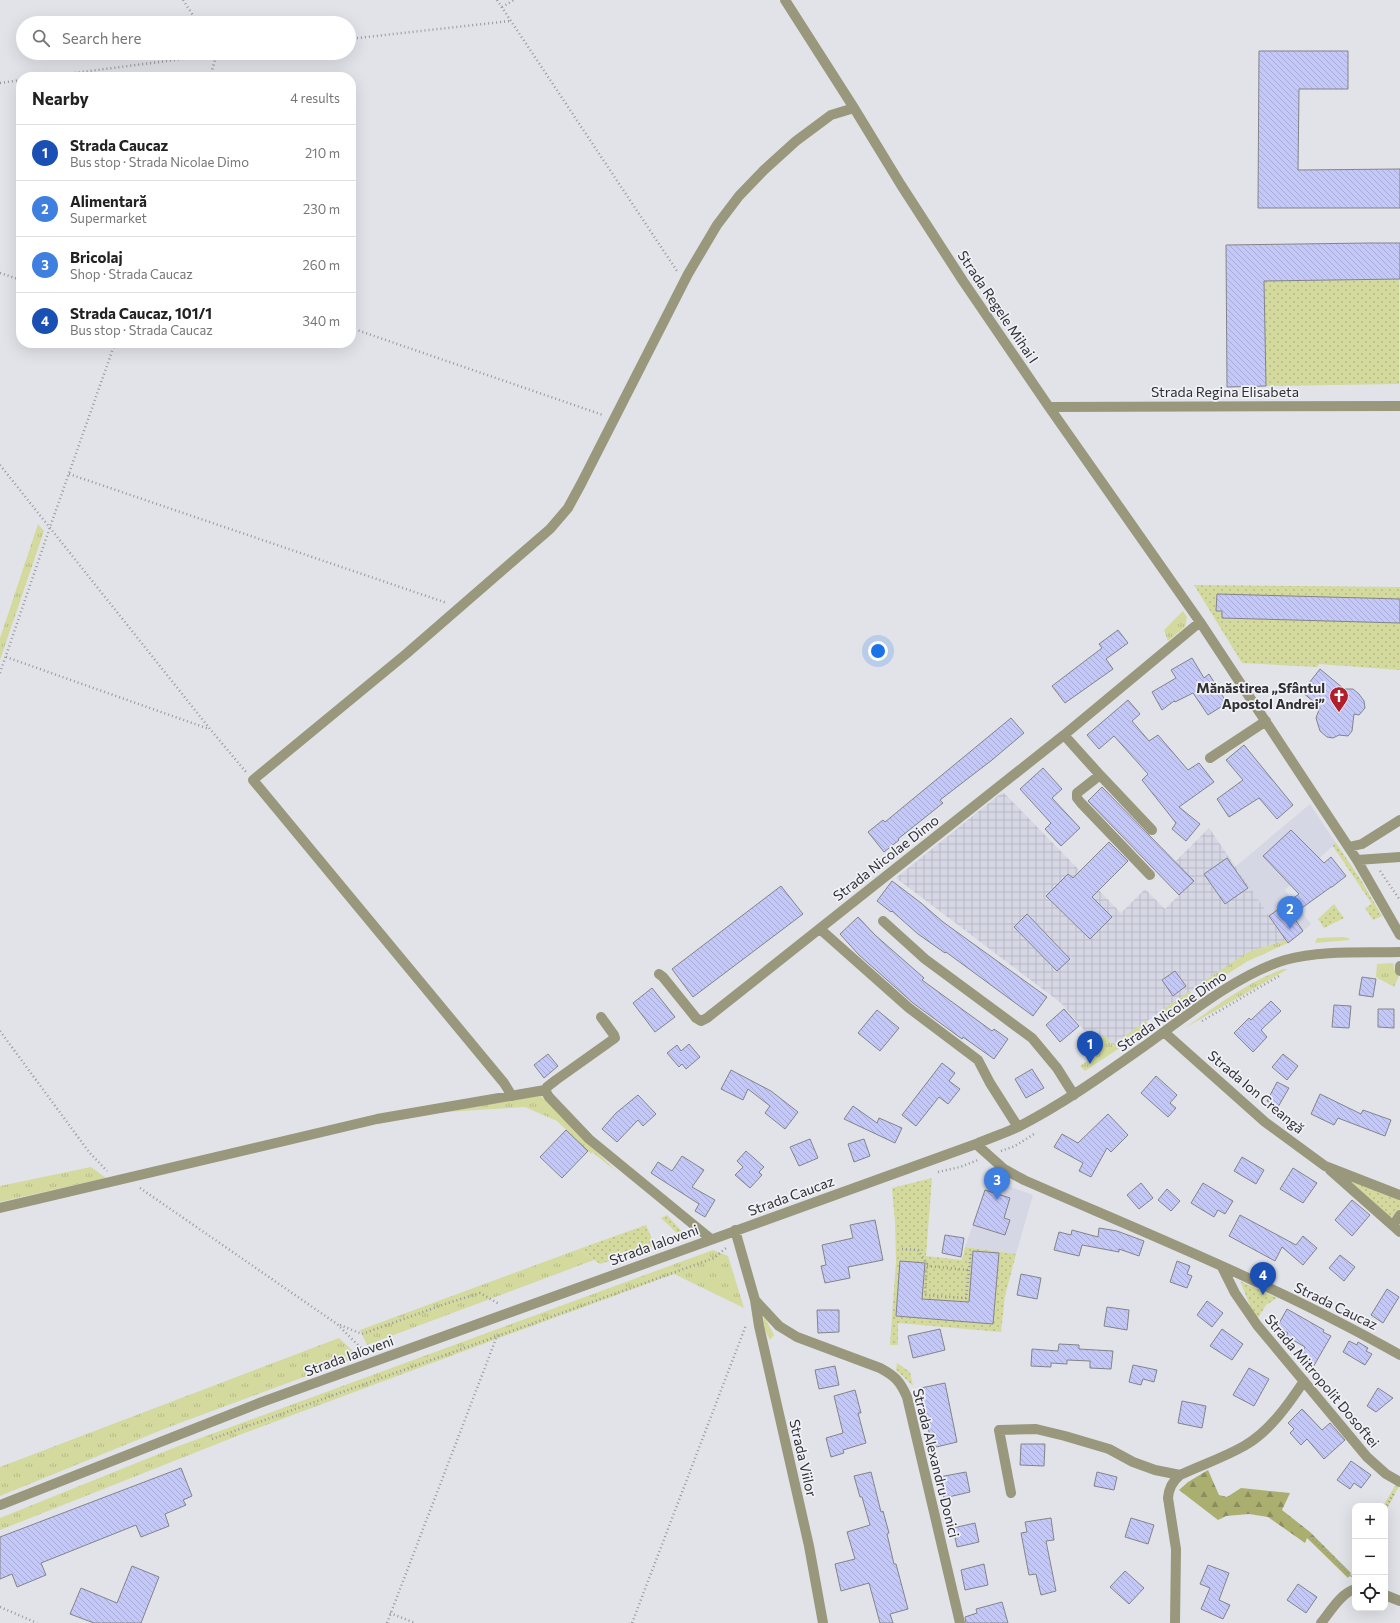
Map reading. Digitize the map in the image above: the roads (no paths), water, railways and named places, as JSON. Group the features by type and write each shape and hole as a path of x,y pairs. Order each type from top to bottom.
{"street":[{"name":"Strada Regele Mihai I","path":"785,0 959,275 1200,622"},
{"path":"512,1096 504,1084 253,780 406,654 550,530 568,508 684,282 717,225 738,196 796,141 830,115 854,108"},
{"name":"Strada Regina Elisabeta","path":"1050,407 1400,406"},
{"path":"1200,622 1349,847 1400,935"},
{"name":"Strada Nicolae Dimo","path":"820,929 1064,735 1200,622"},
{"path":"1210,758 1266,721"},
{"path":"1064,735 1152,830"},
{"path":"1100,775 1078,793 1077,798 1150,875"},
{"path":"1349,847 1362,844 1400,820"},
{"path":"1357,860 1400,857"},
{"path":"883,921 925,959 1032,1038 1057,1068 1074,1095"},
{"path":"659,974 664,977 696,1018 701,1021 707,1018 820,929 909,1008 978,1060 990,1083 1018,1127"},
{"name":"Strada Nicolae Dimo","path":"976,1144 1018,1127 1074,1095 1164,1032 1239,982 1262,969 1286,960 1319,955 1400,952"},
{"path":"1400,966 1400,971"},
{"path":"0,1208 377,1119 545,1090 546,1087 615,1038 601,1017"},
{"name":"Strada Ion Creangă","path":"1164,1032 1265,1122 1325,1166 1400,1194"},
{"path":"545,1090 549,1097 590,1139 711,1239"},
{"name":"Strada Caucaz","path":"711,1239 736,1235 976,1144 1004,1169 1024,1180 1222,1267 1350,1326 1400,1355"},
{"path":"1325,1166 1396,1229 1400,1215"},
{"name":"Strada Alexandru Donici","path":"736,1235 755,1300 779,1326 797,1337 893,1374 901,1383 907,1397 960,1623"},
{"name":"Strada Ialoveni","path":"0,1505 262,1402 711,1239"},
{"name":"Strada Mitropolit Dosoftei","path":"1222,1267 1235,1293 1247,1312 1304,1381 1367,1457 1386,1474 1400,1482"},
{"name":"Strada Viilor","path":"755,1300 759,1326 809,1546 822,1623"},
{"path":"1175,1623 1176,1549 1168,1498 1169,1490 1174,1481 1180,1475 1245,1445 1272,1422 1304,1381"},
{"path":"1011,1493 999,1430 1036,1429 1066,1436 1109,1449 1133,1462 1155,1470 1180,1475"},
{"path":"1321,1623 1343,1597 1352,1591"},
{"path":"1388,1596 1400,1601"}],"place":[{"name":"Mănăstirea „Sfântul Apostol Andrei”","path":"1339,713"},
{"name":"Alimentară","path":"1290,929"},
{"name":"Strada Caucaz","path":"1090,1064"},
{"name":"Bricolaj","path":"997,1200"},
{"name":"Strada Caucaz, 101/1","path":"1263,1295"}]}
